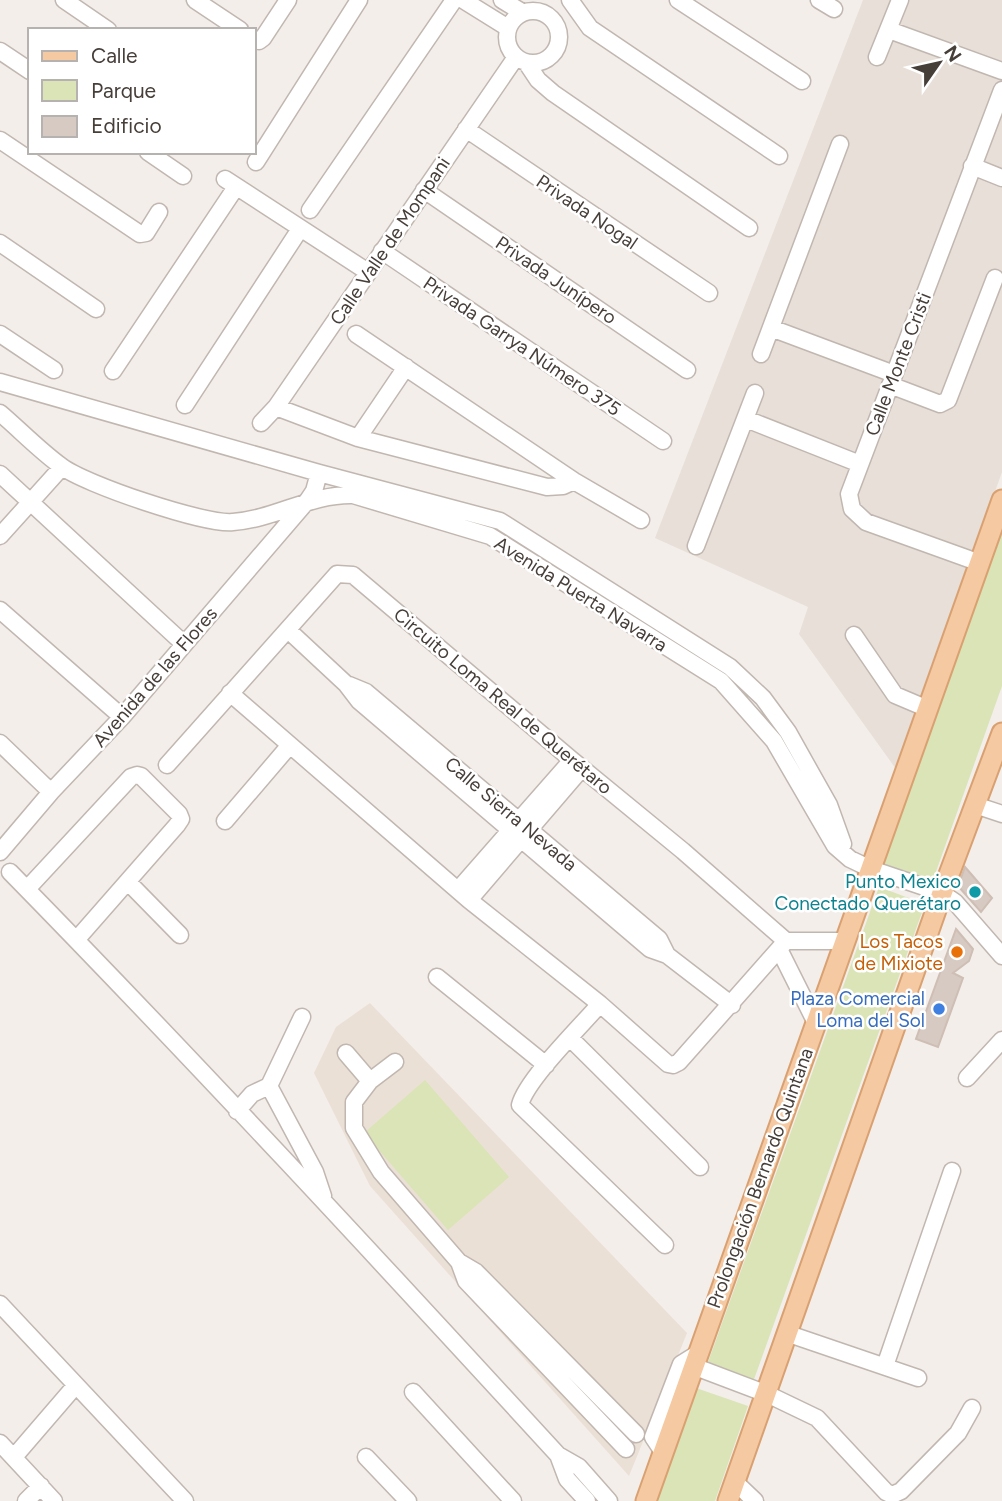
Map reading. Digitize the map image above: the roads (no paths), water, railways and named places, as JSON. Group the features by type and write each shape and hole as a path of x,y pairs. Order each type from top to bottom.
{"main road":[{"name":"Prolongación Bernardo Quintana","path":"646,1501 1002,500"},
{"path":"728,1501 942,893 1002,733"}],"street":[{"path":"64,0 105,28"},
{"path":"195,0 237,28"},
{"path":"256,40 263,38 288,0"},
{"path":"256,162 359,0"},
{"path":"310,210 454,0"},
{"path":"463,0 508,28"},
{"path":"502,0 522,12"},
{"path":"551,17 568,0 590,28 779,156"},
{"path":"678,0 802,81"},
{"path":"819,0 834,9"},
{"path":"877,57 901,0"},
{"path":"521,60 537,63 547,60 560,43 560,32 551,17 542,11 522,12 508,28 507,38 509,48 538,80 749,228"},
{"path":"560,32 590,28"},
{"path":"888,30 1002,71"},
{"path":"0,51 28,70"},
{"name":"Calle Valle de Mompani","path":"261,423 276,407 466,130 521,60"},
{"name":"Calle Monte Cristi","path":"980,563 866,522 852,509 849,494 1002,90"},
{"name":"Privada Nogal","path":"466,130 709,293"},
{"path":"0,140 143,235 159,212"},
{"path":"761,354 840,144"},
{"path":"151,154 183,176"},
{"path":"972,166 1002,178"},
{"path":"113,371 230,183 368,272"},
{"name":"Privada Junípero","path":"424,190 687,370"},
{"path":"185,405 300,229"},
{"path":"0,243 96,310"},
{"name":"Privada Garrya Número 375","path":"382,251 663,441"},
{"path":"771,328 944,404 948,400 995,278"},
{"path":"0,334 54,370"},
{"path":"356,334 574,481 641,520"},
{"path":"358,438 407,368"},
{"path":"0,413 7,384"},
{"name":"Avenida Puerta Navarra","path":"7,384 319,473 500,521 730,667 762,698 788,732 829,805 838,834 850,859"},
{"path":"696,546 755,393"},
{"path":"276,407 358,438 547,487 563,486 574,481"},
{"name":"Avenida Puerta Navarra","path":"0,413 62,467 102,488 217,522 252,520 308,500 353,495 490,536 721,681 774,741 835,846 850,859 871,869 942,893"},
{"path":"746,419 860,464"},
{"path":"0,536 62,467"},
{"name":"Avenida de las Flores","path":"0,852 51,792 122,717 308,500 314,491 319,473"},
{"path":"0,474 184,644"},
{"name":"Circuito Loma Real de Querétaro","path":"167,765 337,574 353,575 673,842 783,945 816,1023"},
{"path":"629,623 638,608"},
{"path":"0,610 122,717"},
{"name":"Calle Sierra Nevada","path":"288,631 346,684 366,692 650,949 667,956 732,1004"},
{"path":"854,635 895,695 928,709"},
{"path":"230,693 463,895 600,1004 668,1064 673,1065 732,1004 783,945 846,941"},
{"path":"0,743 51,792"},
{"path":"226,821 290,746"},
{"path":"463,895 577,764"},
{"path":"27,889 131,777 136,775 180,814 181,819 77,940"},
{"path":"975,805 1002,814"},
{"path":"10,872 325,1202 558,1455 579,1466 609,1501"},
{"path":"128,882 180,935"},
{"path":"942,893 955,902 1002,956"},
{"path":"436,977 546,1065"},
{"path":"600,1004 546,1065 522,1098 520,1105 665,1245"},
{"path":"237,1111 252,1094 269,1086 302,1017"},
{"path":"570,1038 700,1167"},
{"path":"967,1078 1002,1040"},
{"path":"346,1053 370,1081"},
{"path":"396,1062 370,1081 354,1102 354,1128 381,1172 626,1449"},
{"path":"269,1086 315,1172 325,1202"},
{"path":"885,1366 952,1171"},
{"path":"471,1276 636,1434"},
{"path":"0,1304 185,1501"},
{"path":"786,1333 918,1378"},
{"path":"695,1360 817,1418 886,1492 892,1495 901,1491 958,1433 972,1408"},
{"path":"14,1457 76,1384"},
{"path":"413,1392 513,1501"},
{"path":"0,1443 54,1501"},
{"path":"558,1455 567,1479 587,1501"},
{"path":"366,1457 408,1501"},
{"path":"735,1482 755,1501"},
{"path":"26,1501 41,1486"}],"place":[{"name":"Punto Mexico Conectado Querétaro","path":"975,892"},
{"name":"Los Tacos de Mixiote","path":"957,952"},
{"name":"Plaza Comercial Loma del Sol","path":"939,1009"}]}
